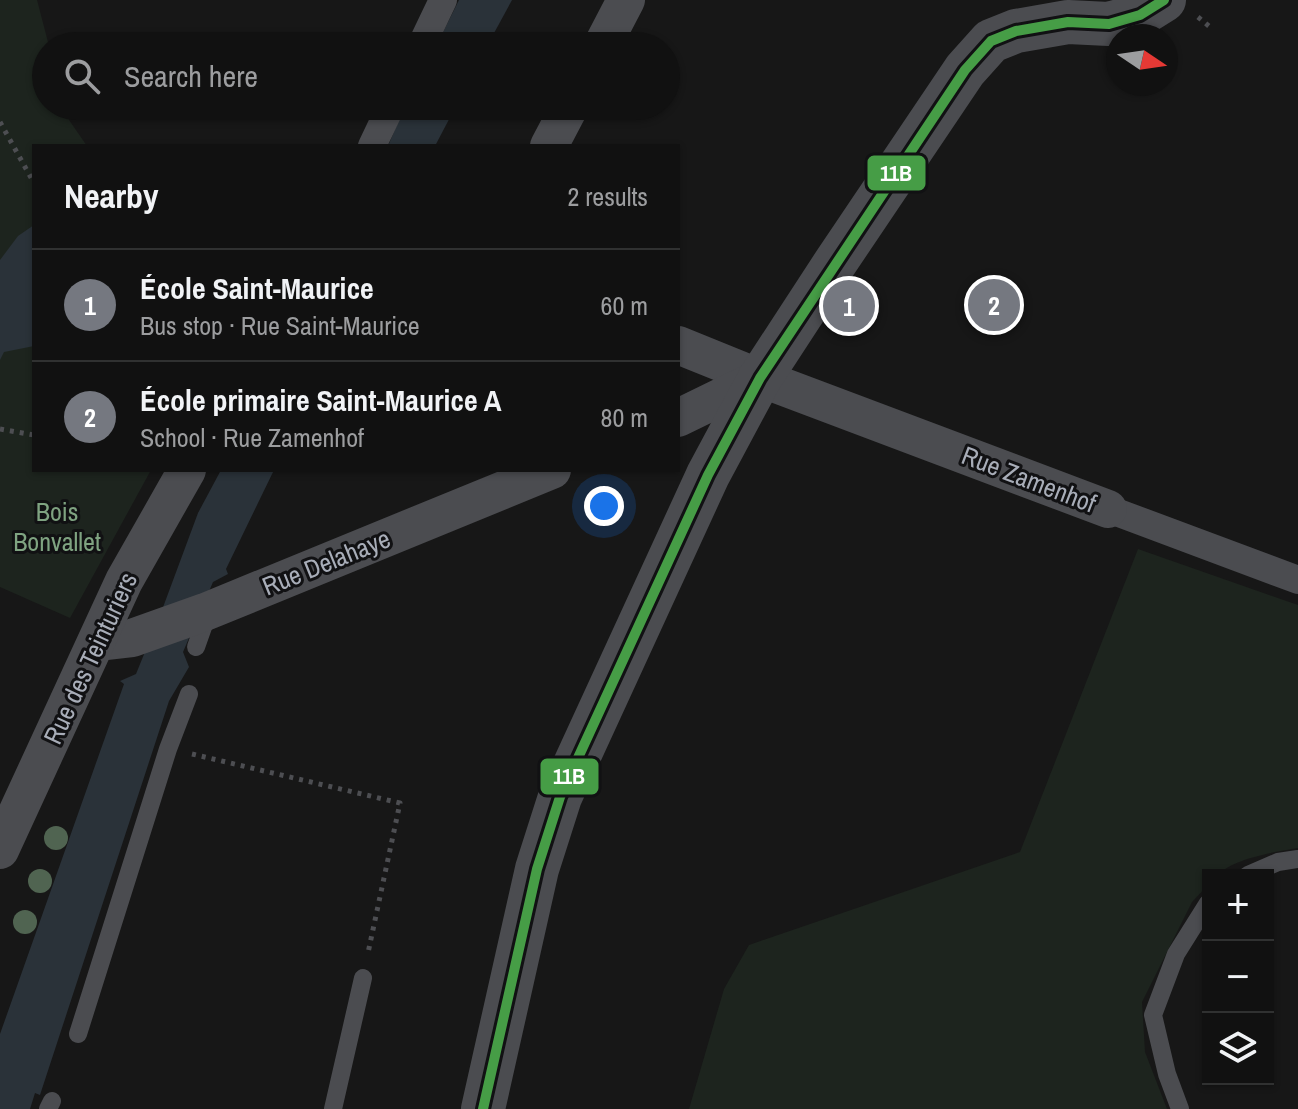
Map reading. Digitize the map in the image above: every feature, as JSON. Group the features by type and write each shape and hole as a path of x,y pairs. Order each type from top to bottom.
{"street":[{"path":"428,32 443,0"},
{"path":"609,32 626,0"},
{"path":"483,1109 537,869 560,797 704,484 760,378 965,70 991,41 1063,11 1109,24 1140,15 1164,0"},
{"path":"373,144 384,120"},
{"path":"550,144 563,120"},
{"name":"Rue Zamenhof","path":"680,346 1298,580"},
{"path":"680,417 760,378"},
{"name":"Rue des Teinturiers","path":"0,850 114,640 124,581 186,472"},
{"name":"Rue Delahaye","path":"114,640 203,623 547,472"}],"lane":[{"path":"78,1034 168,749 189,694"},
{"path":"1262,869 1278,862 1298,859"},
{"path":"1180,1109 1167,1074 1153,1015 1176,954 1202,913"},
{"path":"333,1109 363,978"}],"path":[{"path":"0,122 32,179"},
{"path":"0,429 32,435"},
{"path":"168,749 400,803 363,978"}],"green space":[{"name":"Bois Bonvallet","path":"0,0 37,0 45,32 32,32 32,120 69,120 86,144 32,144 32,472 150,472 70,618 0,587"},
{"path":"1138,549 1298,605 1298,848 1255,857 1225,869 1202,869 1202,891 1192,902 1142,1002 1145,1052 1167,1109 689,1109 724,989 749,945 1020,852"}],"shaded area":[{"path":"459,0 512,0 495,32 443,32"},
{"path":"399,120 449,120 436,144 389,144"},
{"path":"32,226 32,346 4,352 0,360 0,260 18,236"},
{"path":"220,472 273,472 226,569 228,574 213,582 183,652 189,667 169,701 40,1095 35,1093 30,1109 0,1109 0,1034 124,684 120,681 136,674 198,513"}],"transit line":[{"name":"11B","path":"483,1109 537,869 560,797 708,475 760,378 965,70 991,41 1016,31 1068,22 1109,24 1140,15 1164,0"}],"place":[{"name":"École primaire Saint-Maurice A","path":"994,305"},
{"name":"École Saint-Maurice","path":"849,306"}]}
